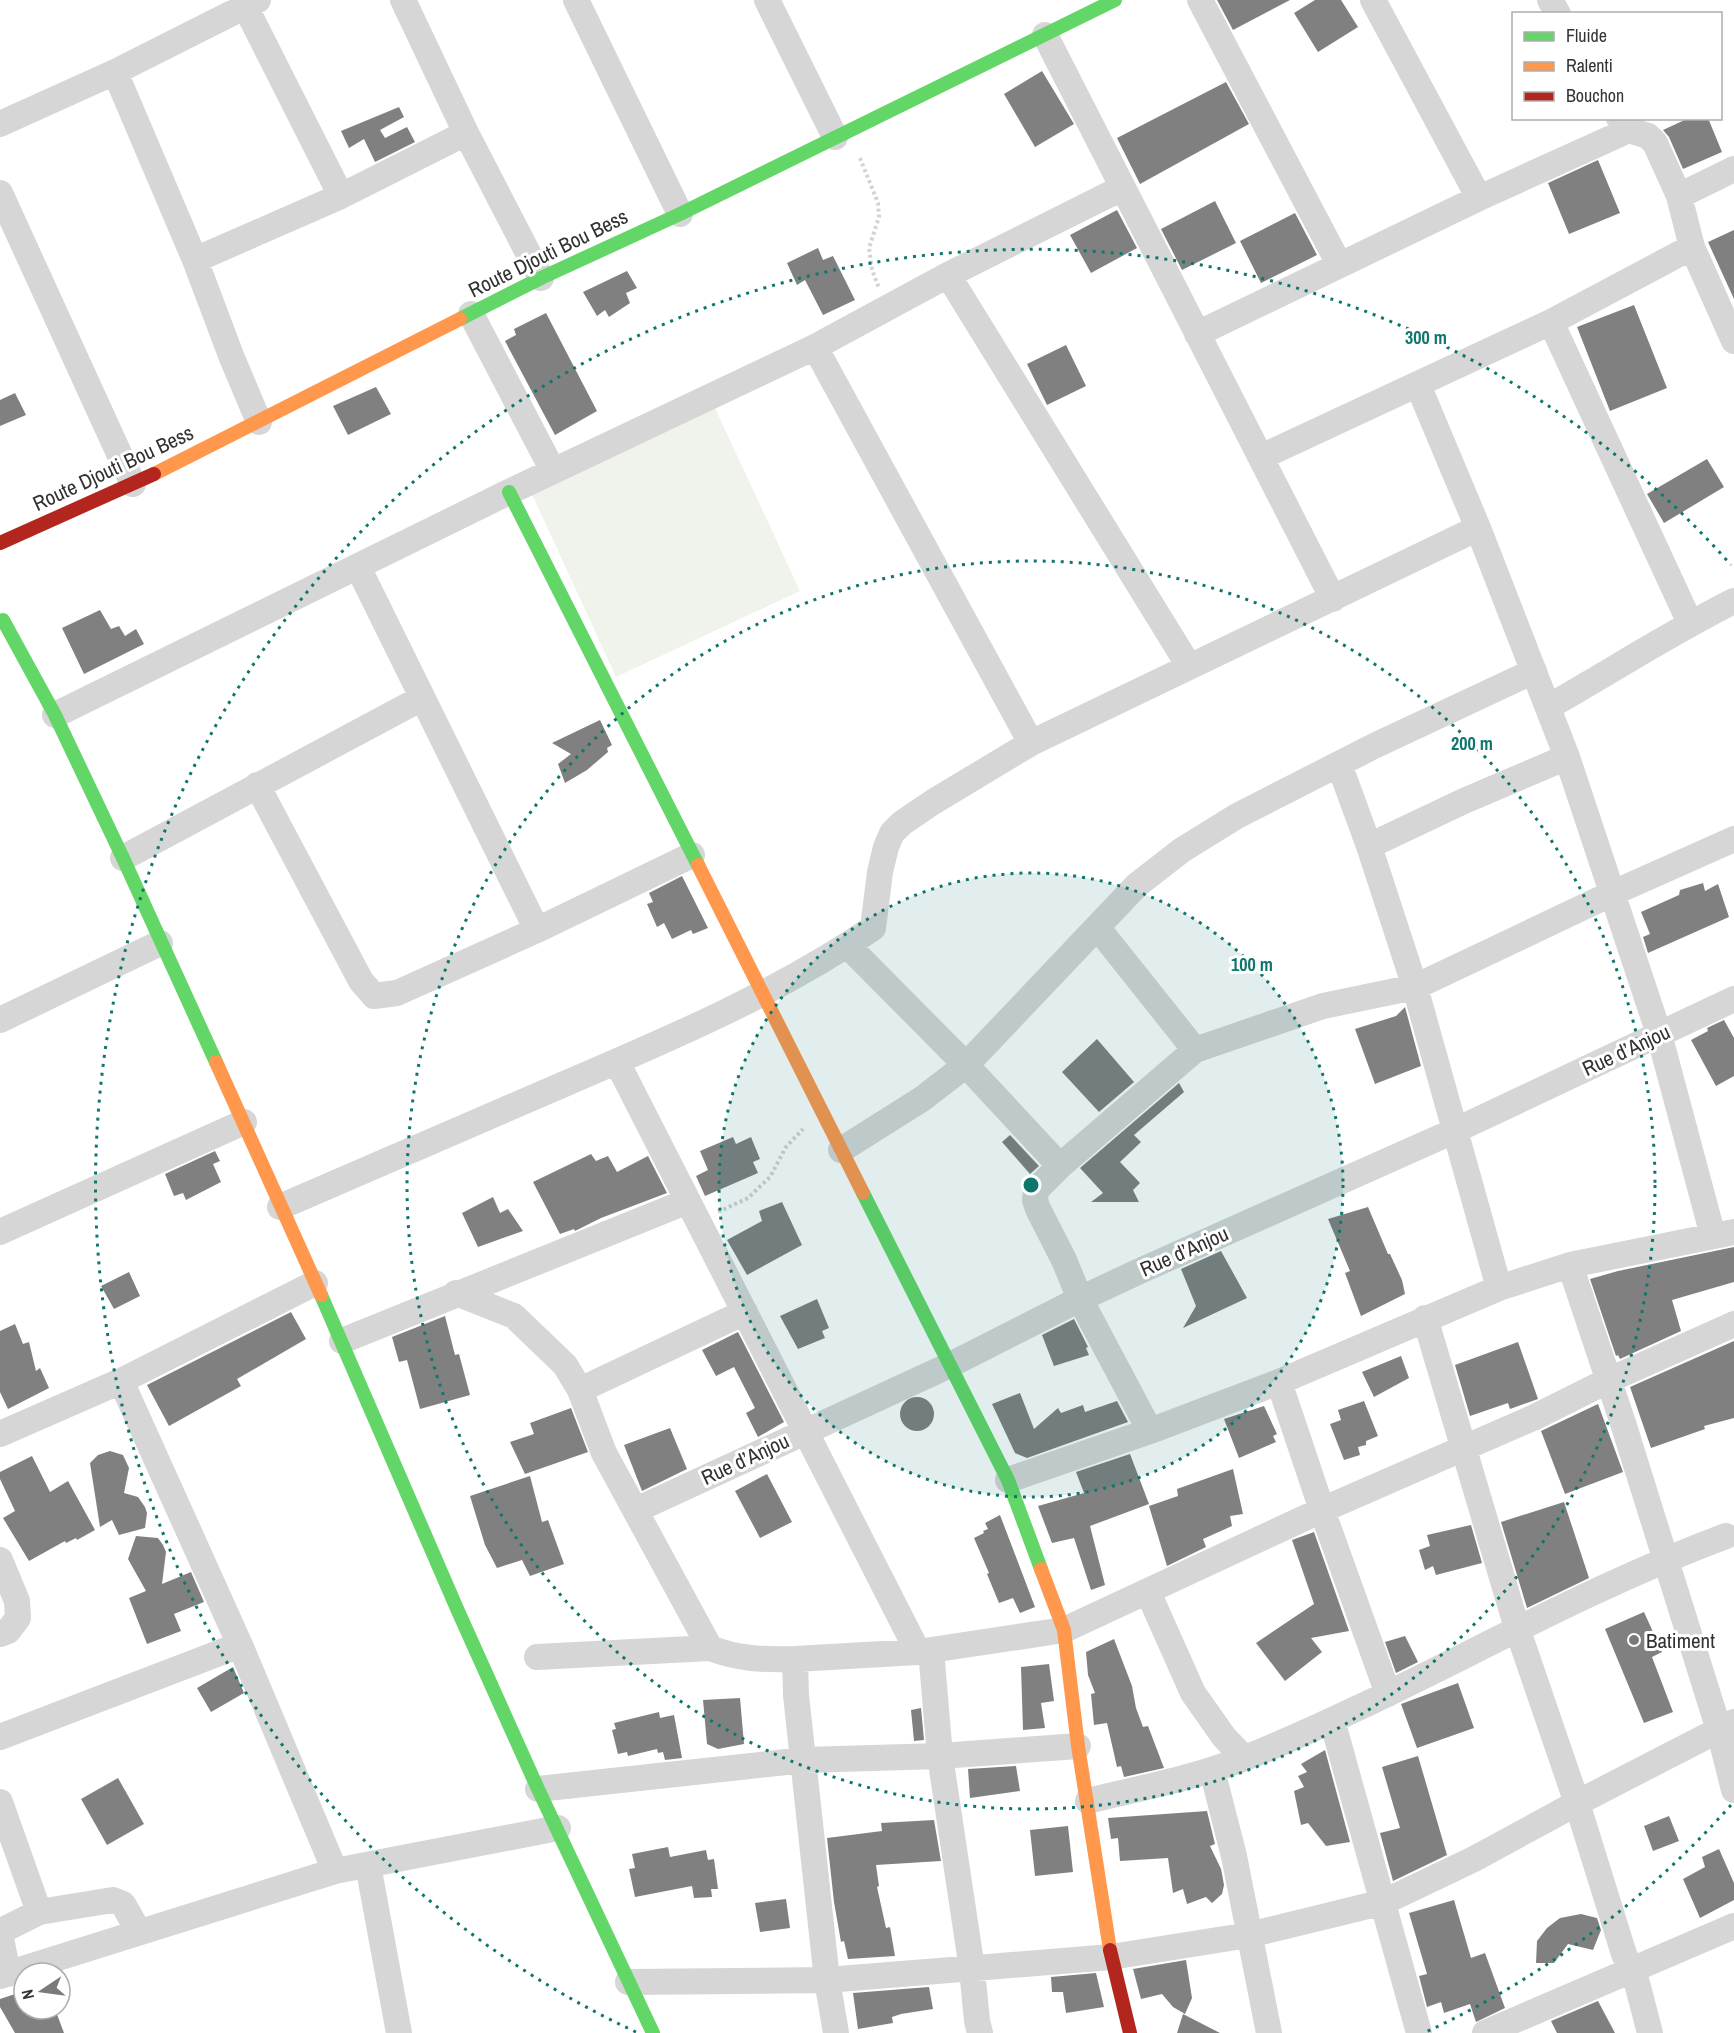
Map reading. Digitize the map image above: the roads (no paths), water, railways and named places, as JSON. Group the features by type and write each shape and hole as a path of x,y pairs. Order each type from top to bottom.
{"street":[{"path":"403,0 466,133 541,278"},
{"path":"576,0 680,214"},
{"path":"767,0 835,137"},
{"name":"Route Djouti Bou Bess","path":"0,543 133,484 541,278 680,214 1115,0"},
{"path":"1200,0 1339,264"},
{"path":"1373,0 1479,198"},
{"path":"0,124 115,72 249,2 341,196"},
{"path":"1045,35 1333,599"},
{"path":"115,72 195,260 259,422"},
{"path":"1197,334 1479,198 1624,124 1655,143 1679,196 1692,248 1734,340"},
{"path":"195,260 341,196 466,133"},
{"path":"1679,196 1734,170"},
{"path":"55,715 509,492 814,347 948,275 1122,188"},
{"path":"0,193 133,484"},
{"path":"1260,457 1551,322 1692,248"},
{"path":"948,275 1189,666"},
{"path":"471,314 553,471"},
{"path":"1551,322 1690,622"},
{"path":"814,347 1031,743"},
{"path":"1008,1480 1150,1431 1279,1382 1499,1288 1570,1265 1723,1234 1567,757 1478,528 1418,385"},
{"path":"509,492 1008,1480 1064,1630 1078,1746 1110,1957 1130,2033"},
{"path":"280,1207 617,1062 763,994 873,928 880,872 892,833 902,823 933,802 1031,743 1478,528"},
{"path":"358,567 537,930"},
{"path":"1548,707 1690,622 1734,601"},
{"path":"1,619 55,715 123,858 342,1341 458,1611 538,1789 653,2033"},
{"path":"841,1150 922,1099 966,1065 1137,885 1182,850 1229,821 1374,746 1534,671"},
{"path":"123,858 422,698"},
{"path":"1369,846 1464,801 1567,757"},
{"path":"1339,764 1369,846 1415,987 1499,1288"},
{"path":"257,785 361,981 374,996 397,993 537,930 692,855"},
{"path":"1150,1431 1080,1299 1035,1200 1036,1190 1059,1166 1195,1050 1323,1006 1415,987 1734,838"},
{"path":"1097,927 1195,1050"},
{"path":"0,1020 160,943"},
{"path":"848,945 966,1065 1059,1166"},
{"name":"Rue d’Anjou","path":"636,1510 950,1365 1080,1299 1454,1131 1734,999"},
{"path":"617,1062 805,1431 924,1651 980,2033"},
{"path":"0,1232 244,1122"},
{"path":"342,1341 456,1293 693,1211"},
{"path":"1570,1265 1665,1559 1726,1726 1734,1790"},
{"path":"0,1434 122,1381 315,1283"},
{"path":"456,1293 514,1316 565,1365 580,1390 604,1453 710,1648"},
{"path":"580,1390 745,1312"},
{"path":"1425,1318 1517,1628 1577,1803 1624,1954 1632,1970 1650,2033"},
{"path":"537,1657 710,1648 729,1656 758,1660 795,1659 924,1651 1064,1630 1322,1510 1535,1417 1609,1380 1734,1324"},
{"path":"122,1381 240,1645 335,1871"},
{"path":"1279,1382 1388,1694"},
{"path":"1088,1801 1212,1770 1244,1758 1388,1694 1517,1628 1665,1559 1726,1536"},
{"path":"0,1560 17,1601 18,1618 8,1631 0,1634"},
{"path":"1148,1592 1193,1693 1224,1737 1244,1758"},
{"path":"0,1737 240,1645"},
{"path":"795,1659 796,1695 805,1760 827,1980 836,2033"},
{"path":"1332,1720 1419,2033"},
{"path":"628,1982 827,1980 1110,1957 1248,1935 1384,1902 1474,1859 1726,1726"},
{"path":"538,1789 805,1760 940,1756 1078,1746"},
{"path":"1212,1770 1234,1856 1269,2033"},
{"path":"0,1802 39,1912"},
{"path":"139,1932 123,1904 113,1900 39,1912 5,1929 1,1938 4,1975 335,1871 558,1828"},
{"path":"368,1865 399,2033"},
{"path":"1485,2033 1734,1926"}],"place":[{"name":"Batiment","path":"1634,1640"}]}
